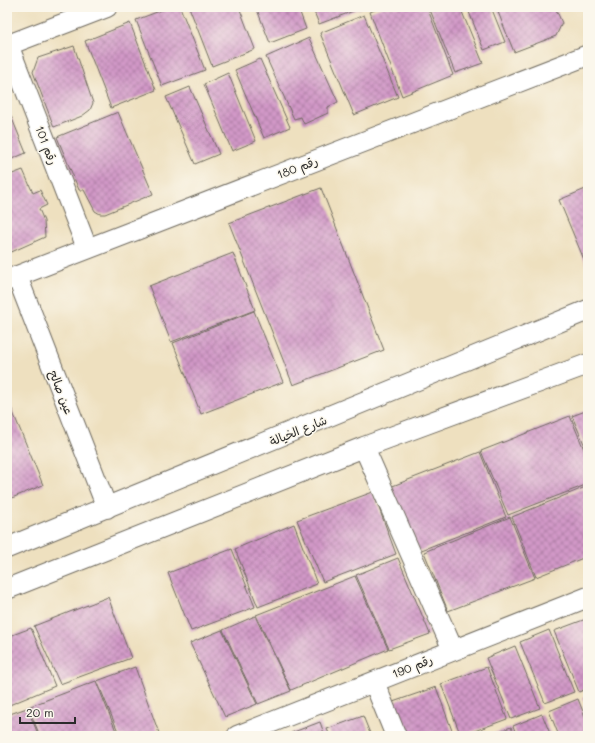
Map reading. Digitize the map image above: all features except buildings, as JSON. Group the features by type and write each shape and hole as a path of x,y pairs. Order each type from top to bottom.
{"street":[{"path":"8,44 107,7"},
{"name":"رقم 101","path":"8,44 87,248"},
{"name":"رقم 180","path":"12,278 588,56"},
{"name":"عين صالح","path":"12,278 107,508"},
{"name":"شارع الخيالة","path":"7,548 588,310"},
{"path":"7,589 364,447 588,364"},
{"path":"364,447 453,650"},
{"name":"رقم 190","path":"237,736 588,597"},
{"path":"374,682 396,736"}]}
